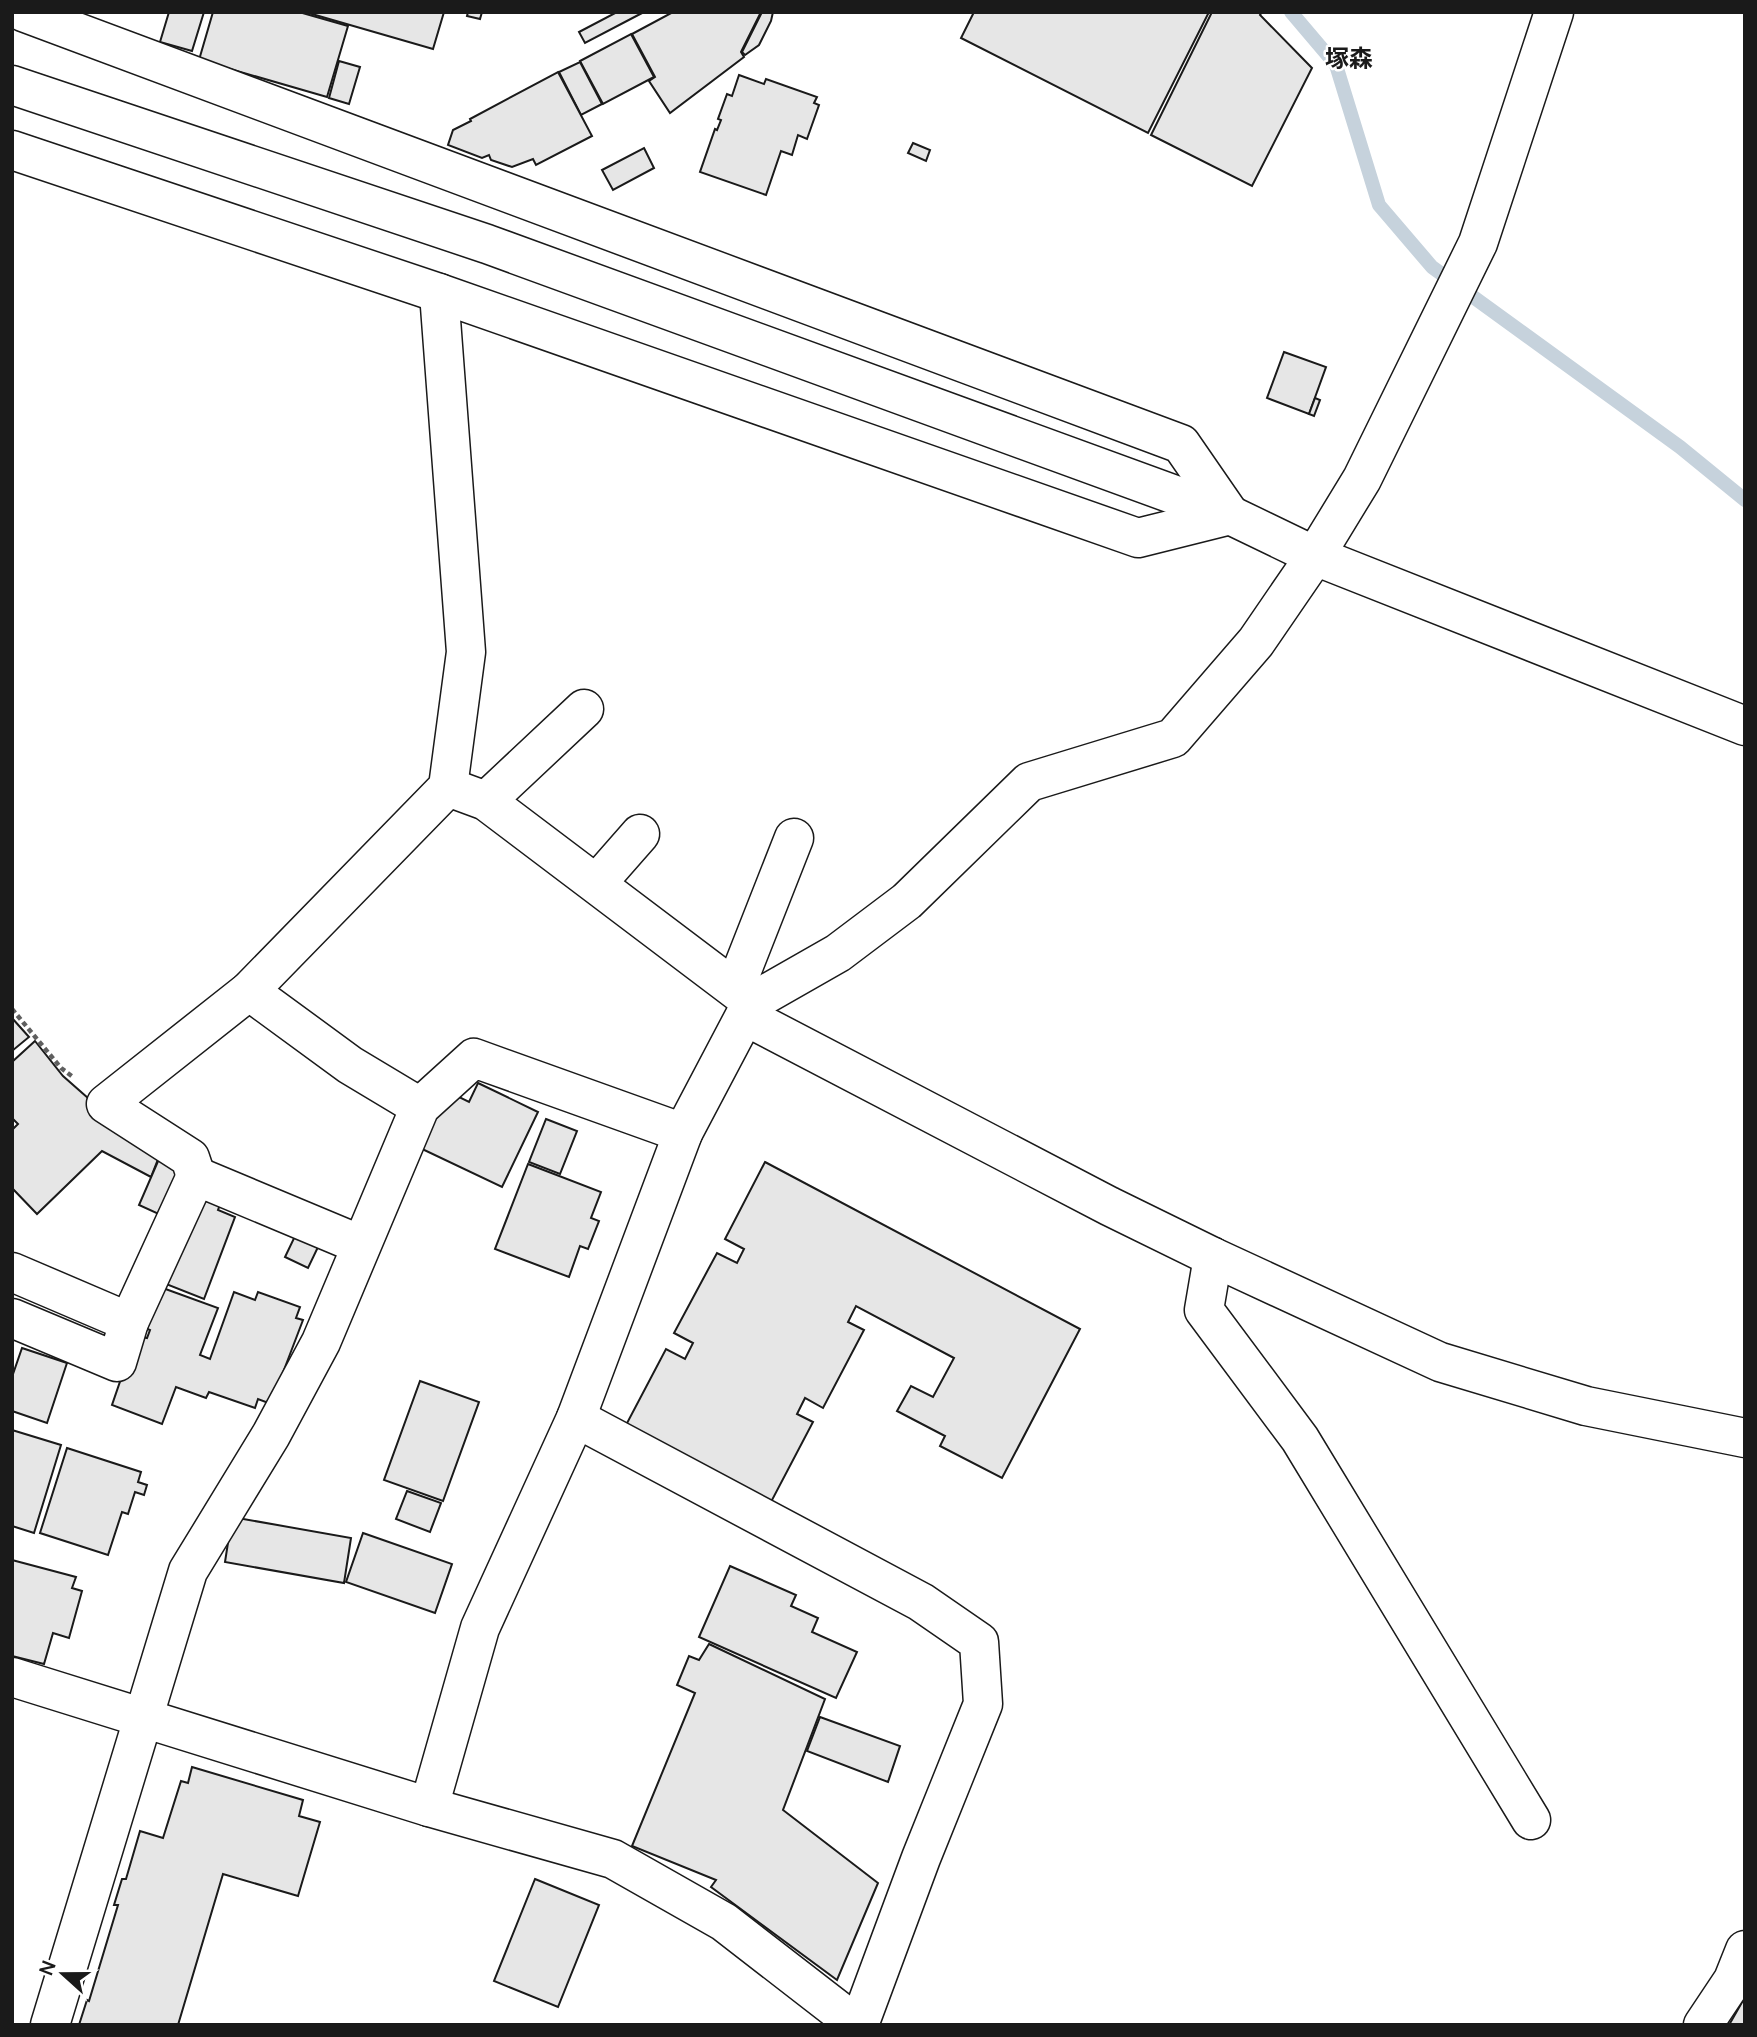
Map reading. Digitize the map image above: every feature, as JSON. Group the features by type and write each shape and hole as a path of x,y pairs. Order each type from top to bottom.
{"street":[{"path":"23,12 1181,444 1230,515"},
{"path":"744,1002 838,953 907,901 1029,782 1173,738 1256,642 1315,556 1362,479 1478,243 1554,12"},
{"path":"12,85 487,244 1230,515 1315,556 1745,726"},
{"path":"12,150 439,293 1138,538 1230,515"},
{"path":"12,1318 117,1362 129,1322 196,1176 190,1158 106,1104 249,991 448,787 466,652 439,293"},
{"path":"486,801 584,709"},
{"path":"448,787 486,801 597,883 744,1002 1109,1206 1440,1362 1586,1406 1745,1438"},
{"path":"597,883 640,834"},
{"path":"429,1807 480,1628 576,1418 683,1133 744,1002 794,838"},
{"path":"249,991 350,1065 420,1107"},
{"path":"50,2025 188,1571 271,1435 315,1354 420,1107 474,1058 683,1133"},
{"path":"196,1176 361,1245"},
{"path":"1213,1257 1204,1310 1300,1439 1531,1821"},
{"path":"12,1272 129,1322"},
{"path":"12,1677 429,1807 612,1859 724,1922 858,2025 983,1704 979,1642 921,1602 576,1418"},
{"path":"1703,2025 1733,1980 1745,1950"}],"path":[{"path":"12,1009 61,1068 106,1104"}],"building":[{"path":"169,12 204,12 192,51 160,42"},
{"path":"213,12 299,12 348,26 327,97 199,60"},
{"path":"305,12 444,12 433,49"},
{"path":"468,12 482,12 480,19 467,16"},
{"path":"617,12 644,12 585,43 579,32"},
{"path":"673,12 761,12 741,52 744,57 670,113 649,81 655,77 632,34"},
{"path":"762,12 773,12 771,21 759,45 745,55 742,52"},
{"path":"974,12 1209,12 1148,133 961,38"},
{"path":"1212,12 1262,12 1260,15 1312,68 1252,186 1151,135"},
{"path":"631,34 654,77 603,104 580,61"},
{"path":"339,61 360,67 349,104 329,98"},
{"path":"580,62 602,104 581,115 559,72"},
{"path":"558,72 592,136 536,165 533,159 512,167 491,160 489,155 482,158 448,145 453,130"},
{"path":"739,75 764,84 766,79 817,97 814,103 819,105 807,139 798,135 792,155 781,151 766,195 700,172 715,129 717,130 721,120 718,119 727,94 732,96"},
{"path":"913,143 930,150 926,161 908,153"},
{"path":"644,148 654,168 613,190 602,170"},
{"path":"1284,352 1326,367 1309,414 1267,398"},
{"path":"1315,398 1320,400 1314,416 1309,414"},
{"path":"12,1018 29,1037 12,1051"},
{"path":"35,1041 63,1076 114,1121 162,1149 151,1177 102,1151 37,1214 12,1188 12,1130 18,1124 12,1118 12,1062"},
{"path":"478,1083 538,1112 502,1187 420,1148 447,1091 469,1102"},
{"path":"546,1119 577,1131 560,1174 529,1162"},
{"path":"162,1152 186,1162 163,1216 139,1205"},
{"path":"765,1162 1080,1329 1002,1478 940,1446 945,1436 897,1411 911,1386 933,1397 954,1358 856,1306 848,1322 864,1330 823,1408 805,1398 797,1414 813,1422 771,1502 626,1425 666,1349 685,1359 693,1343 674,1333 717,1253 737,1263 744,1249 725,1239"},
{"path":"528,1164 601,1192 591,1218 599,1221 588,1249 580,1246 569,1277 495,1249"},
{"path":"212,1199 221,1202 218,1210 235,1217 204,1299 166,1284 198,1201"},
{"path":"296,1234 319,1245 308,1268 285,1257"},
{"path":"160,1287 218,1308 200,1355 210,1359 234,1292 255,1300 258,1292 300,1307 296,1318 303,1320 271,1404 258,1399 255,1408 209,1392 206,1398 176,1387 162,1424 112,1405 124,1370 142,1337 147,1338 150,1330 145,1328"},
{"path":"22,1348 67,1363 47,1423 12,1411 12,1377"},
{"path":"420,1381 479,1402 443,1501 384,1480"},
{"path":"12,1430 61,1445 34,1533 12,1526"},
{"path":"67,1448 141,1472 138,1482 147,1485 144,1495 135,1492 128,1514 122,1512 108,1555 40,1533"},
{"path":"407,1491 441,1503 430,1532 396,1519"},
{"path":"232,1517 351,1538 344,1583 225,1562"},
{"path":"363,1533 452,1564 435,1613 346,1582"},
{"path":"12,1560 76,1577 72,1588 82,1591 69,1638 53,1633 44,1664 12,1656"},
{"path":"730,1566 796,1595 791,1606 818,1618 812,1632 857,1652 836,1698 699,1637"},
{"path":"709,1644 825,1699 783,1810 878,1883 837,1980 711,1887 716,1880 632,1846 695,1693 677,1685 689,1656 699,1660"},
{"path":"820,1717 900,1746 888,1782 807,1751"},
{"path":"192,1767 303,1800 299,1816 320,1822 298,1896 223,1874 178,2025 79,2025 118,1905 114,1905 122,1879 126,1879 140,1831 163,1838 181,1781 188,1783"},
{"path":"535,1879 599,1905 558,2007 494,1981"},
{"path":"1745,1997 1745,2025 1729,2025"}],"waterway":[{"path":"1291,12 1336,65 1379,205 1432,267 1680,447 1745,500"}],"district":[{"name":"塚森","path":"1349,59"}]}
